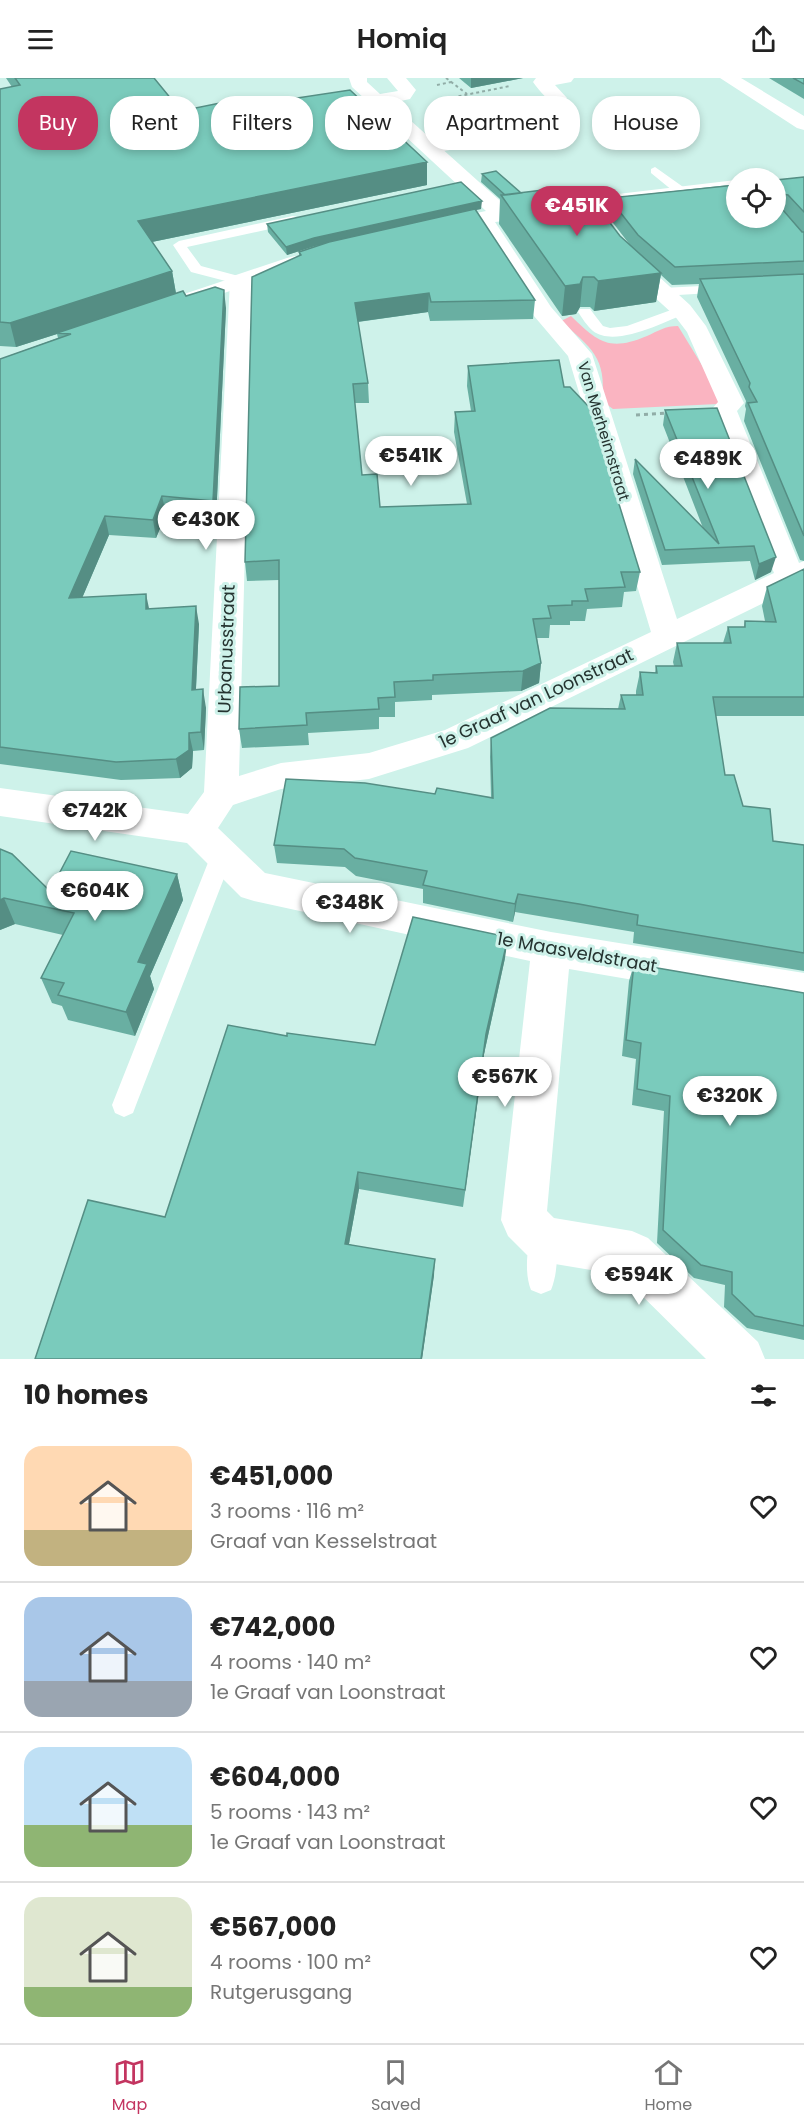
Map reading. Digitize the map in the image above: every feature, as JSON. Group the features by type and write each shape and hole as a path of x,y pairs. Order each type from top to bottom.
{"street":[{"name":"Van Merheimstraat","path":"358,78 358,83 372,96"},
{"path":"396,78 407,90 402,96"},
{"path":"542,82 565,78"},
{"path":"729,78 804,124"},
{"path":"542,82 556,96"},
{"name":"Van Merheimstraat","path":"412,132 424,143"},
{"name":"Van Merheimstraat","path":"432,150 492,215 542,311 580,354 667,635"},
{"path":"413,232 492,215 598,223 682,192 726,187"},
{"path":"598,223 626,259 682,310 698,331 731,403 724,410 797,574"},
{"path":"165,307 312,257"},
{"name":"Urbanusstraat","path":"220,795 241,281"},
{"name":"1e Graaf van Loonstraat","path":"220,795 281,776 369,766 456,739 797,574"},
{"path":"0,802 209,842 220,795"},
{"name":"1e Maasveldstraat","path":"209,842 254,886 551,949 804,991"},
{"path":"551,949 524,1220 542,1259 632,1254 741,1359"}],"lane":[{"path":"655,171 682,192"},
{"path":"241,281 196,269 179,245 306,217"},
{"path":"662,292 733,288"},
{"path":"585,312 598,330 609,333 624,331 682,310"},
{"path":"124,1105 209,842"}],"path":[{"path":"446,78 467,95"},
{"path":"412,101 542,82"},
{"path":"600,416 724,410"}],"shaded area":[{"path":"571,316 597,338 613,344 634,341 665,328 678,326 722,398 718,404 613,409 602,401 602,374 595,355 561,321"}],"building":[{"path":"15,78 154,78 169,96 110,96 110,150 199,150 199,107 211,105 211,150 313,150 313,96 310,96 350,90 356,96 325,96 325,150 412,150 412,148 427,162 138,221 172,271 10,323 0,322 0,89 20,85"},
{"path":"793,78 804,78 804,84"},
{"path":"496,171 521,193 505,195 482,174"},
{"path":"804,177 804,212 786,195 786,179"},
{"path":"461,182 482,201 314,238 286,247 267,224"},
{"path":"726,186 726,228 786,228 786,214 804,232 804,261 675,267 638,235 609,198"},
{"path":"543,190 549,195 585,190 620,236 661,273 598,281 594,277 583,277 580,284 565,286 501,195"},
{"path":"475,209 535,300 431,302 429,293 355,303 368,383 353,384 362,475 377,474 380,507 471,504 455,412 475,411 468,366 559,360 564,387 570,387 589,407 640,572 621,572 625,587 585,589 588,601 572,601 572,605 548,606 551,618 533,619 541,663 523,671 433,675 433,680 394,682 395,697 378,698 379,709 306,713 307,725 239,729 240,687 279,686 279,560 245,562 252,277 301,255 299,252 329,242"},
{"path":"804,274 804,536 748,403 757,402 749,387 750,383 700,279"},
{"path":"215,287 224,290 213,501 162,496 153,520 105,516 69,598 146,594 146,609 196,606 192,690 203,689 201,732 189,733 189,750 176,759 116,762 0,747 0,359 71,334 57,333 183,291 186,296"},
{"path":"717,408 776,557 759,564 754,546 665,550 635,459 719,544 665,410"},
{"path":"804,569 804,697 713,697 725,775 734,775 743,806 770,809 773,841 804,845 804,953 637,925 638,915 579,904 518,894 515,904 423,885 427,871 355,858 344,849 274,845 286,779 365,783 435,794 437,788 493,798 491,738 550,708 625,709 621,695 643,695 640,672 657,673 656,666 682,666 677,643 731,643 728,627 745,627 745,621 776,622 767,587"},
{"path":"0,849 12,854 50,891 71,851 177,874 138,962 147,964 126,1012 58,995 64,983 41,978 74,913 4,898 0,900"},
{"path":"413,917 508,937 486,1034 465,1190 358,1172 345,1244 435,1259 421,1359 35,1359 88,1200 165,1217 228,1025 287,1036 287,1033 375,1045"},
{"path":"634,964 804,993 804,1326 755,1316 732,1294 732,1272 701,1265 663,1230 670,1096 637,1089 641,1043 626,1040"}]}
